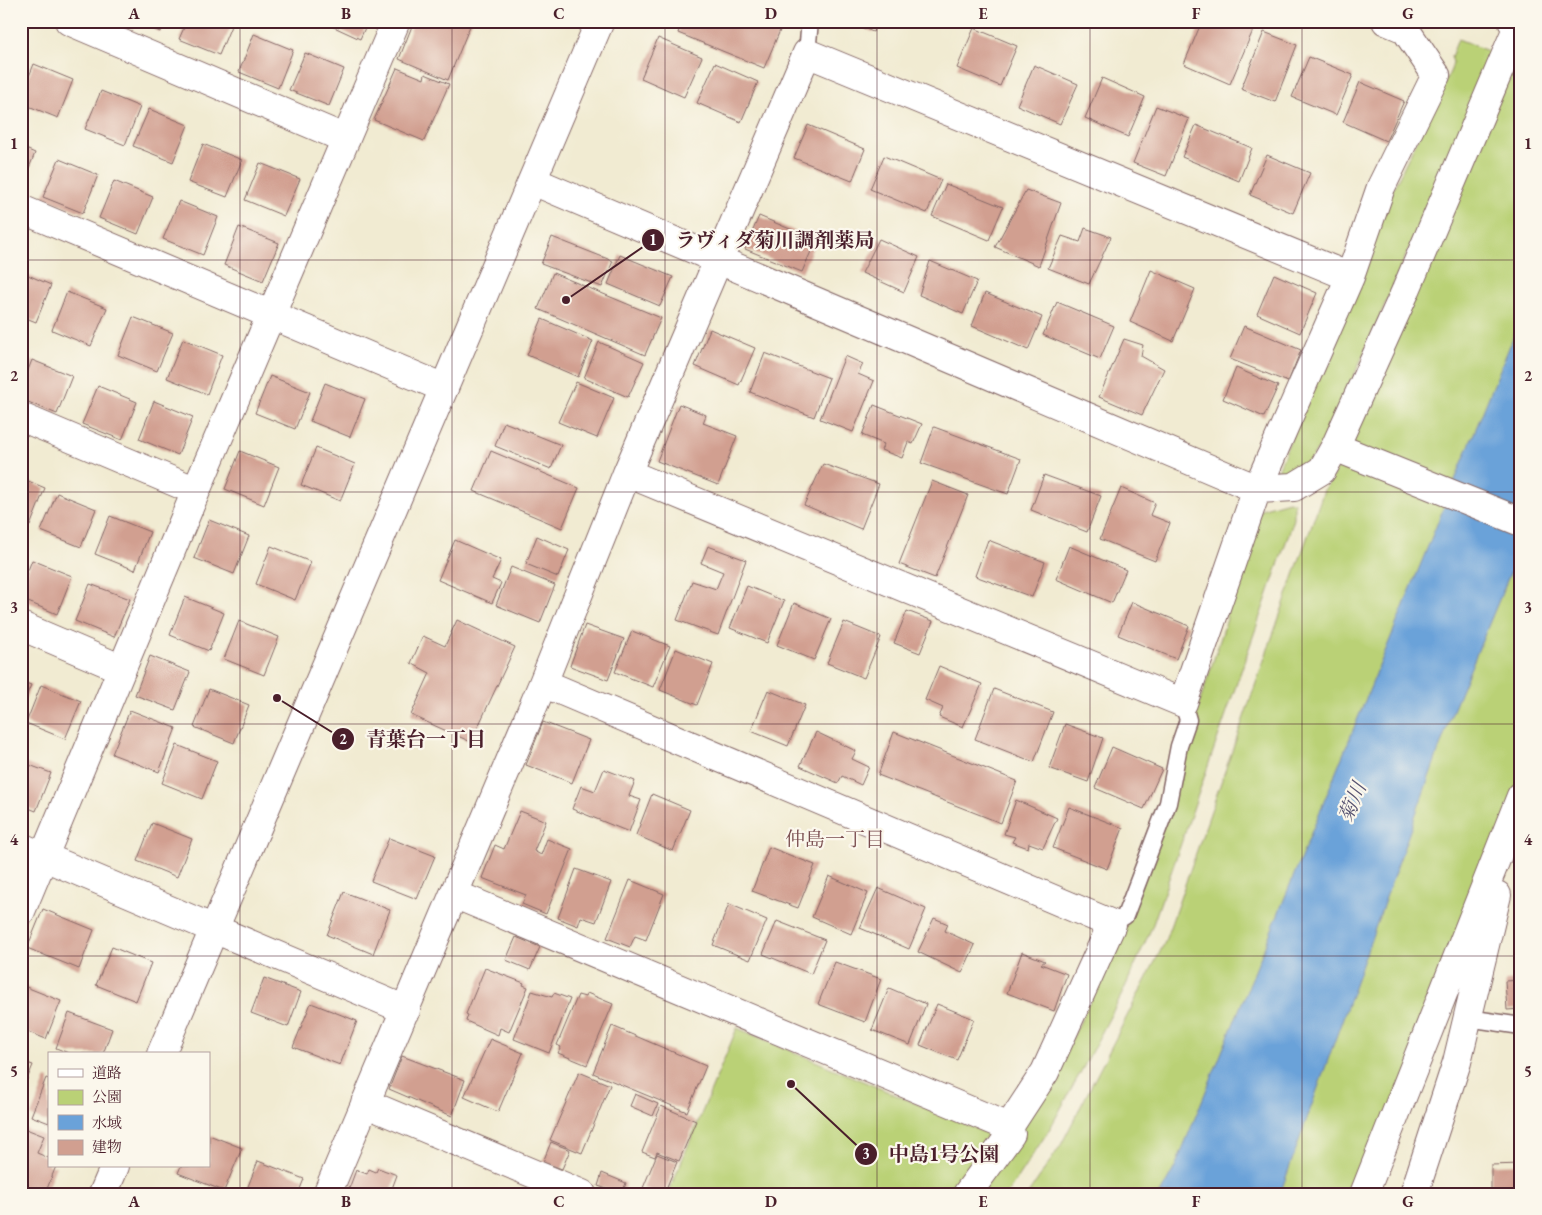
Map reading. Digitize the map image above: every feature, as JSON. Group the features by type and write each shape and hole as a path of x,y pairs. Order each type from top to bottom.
{"street":[{"path":"69,21 346,139"},
{"path":"21,911 33,852 122,669 396,21"},
{"path":"162,1052 212,928 600,21"},
{"path":"627,473 1183,703 1257,489 1350,277 1381,187 1436,75 1405,29 1386,21"},
{"path":"533,181 1257,489 1294,487 1322,470 1340,449 1518,23"},
{"path":"327,1194 543,682 627,473 807,53 1350,277"},
{"path":"21,209 444,388"},
{"path":"21,417 196,491"},
{"path":"1340,449 1521,522"},
{"path":"21,626 122,669"},
{"path":"543,682 1112,924 1045,1072 1009,1127 1011,1134 966,1194"},
{"path":"1414,1194 1457,1062 1520,800"},
{"path":"1364,1194 1520,800"},
{"path":"33,852 406,1010"},
{"path":"454,894 1009,1127"},
{"path":"365,1103 582,1194"},
{"path":"103,1194 113,1168"}],"lane":[{"path":"807,53 810,21"},
{"path":"1112,924 1125,916 1168,803 1179,746 1188,720 1183,703"},
{"path":"1468,1018 1521,1026"}],"green space":[{"path":"1458,39 1493,53 1329,434 1302,471 1295,476 1276,475 1394,187 1451,70 1453,62 1451,57"},
{"path":"1521,44 1521,793 1363,1194 1028,1194 1061,1145 1164,944 1324,490 1343,460"},
{"path":"1289,501 1294,503 1294,519 1152,927 1122,994 1049,1130 1007,1194 971,1194 1061,1062 1127,924 1227,619 1224,605 1261,509"},
{"path":"737,1028 1000,1139 959,1194 668,1194"}],"water":[{"name":"菊川","path":"1521,318 1521,547 1452,713 1280,1194 1160,1194 1175,1167"}],"building":[{"path":"133,21 165,21 160,32"},
{"path":"187,21 233,21 219,55 179,39"},
{"path":"321,21 368,21 360,39"},
{"path":"414,21 472,21 448,80 399,59"},
{"path":"682,21 784,21 764,68 678,33"},
{"path":"847,21 877,21 873,32"},
{"path":"1202,21 1257,21 1230,84 1184,64"},
{"path":"974,28 1017,46 1000,86 957,68"},
{"path":"1264,32 1297,45 1275,102 1241,89"},
{"path":"254,34 293,50 278,88 239,72"},
{"path":"658,38 702,57 684,97 641,78"},
{"path":"305,53 344,69 329,106 289,90"},
{"path":"1309,57 1353,75 1336,115 1292,97"},
{"path":"715,63 758,82 741,122 697,103"},
{"path":"34,64 73,80 58,118 21,103 21,96"},
{"path":"1034,65 1078,84 1060,124 1017,105"},
{"path":"397,68 424,79 425,74 449,84 424,141 374,120"},
{"path":"1102,78 1145,97 1128,137 1085,118"},
{"path":"1360,82 1404,101 1386,141 1343,122"},
{"path":"101,91 140,107 125,145 85,129"},
{"path":"1156,106 1189,119 1166,176 1133,163"},
{"path":"149,109 188,125 173,162 133,146"},
{"path":"808,125 865,149 852,181 794,158"},
{"path":"1196,125 1252,148 1239,181 1182,157"},
{"path":"203,144 242,160 227,197 188,182"},
{"path":"21,147 35,153 21,188"},
{"path":"1267,155 1310,173 1293,213 1250,195"},
{"path":"884,156 941,180 927,213 870,189"},
{"path":"59,159 98,175 83,213 43,197"},
{"path":"260,163 300,179 284,216 245,200"},
{"path":"114,181 153,197 138,234 99,218"},
{"path":"946,184 1003,207 989,240 932,216"},
{"path":"1026,190 1061,203 1039,266 995,247"},
{"path":"179,201 218,217 203,255 163,239"},
{"path":"759,216 816,240 802,272 745,249"},
{"path":"239,227 279,243 263,281 224,265"},
{"path":"1085,228 1111,237 1089,284 1048,268 1062,236 1080,242"},
{"path":"552,237 613,261 602,287 541,264"},
{"path":"879,239 919,257 904,292 862,273"},
{"path":"620,255 673,277 660,306 608,284"},
{"path":"930,261 977,281 963,314 919,295"},
{"path":"1151,270 1195,289 1173,341 1130,322"},
{"path":"21,272 51,285 36,322 21,316"},
{"path":"553,273 661,318 645,355 538,309"},
{"path":"1274,274 1317,293 1300,333 1257,314"},
{"path":"67,292 107,308 91,346 52,330"},
{"path":"985,293 1042,317 1028,350 972,326"},
{"path":"1057,302 1114,326 1100,359 1043,335"},
{"path":"133,317 173,333 157,371 118,355"},
{"path":"542,319 593,341 578,377 527,355"},
{"path":"1244,326 1301,350 1288,382 1230,359"},
{"path":"710,329 755,348 739,385 695,366"},
{"path":"183,339 222,355 207,394 167,378"},
{"path":"1124,339 1143,345 1141,356 1164,369 1142,415 1099,397"},
{"path":"599,342 644,362 628,397 584,378"},
{"path":"765,353 829,378 814,417 750,392"},
{"path":"845,356 863,364 858,374 874,381 853,432 820,419"},
{"path":"32,360 72,376 57,414 21,399 21,388"},
{"path":"1236,368 1278,386 1264,417 1223,399"},
{"path":"270,376 310,392 295,429 255,413"},
{"path":"576,382 614,398 597,438 558,422"},
{"path":"325,383 365,399 350,437 310,421"},
{"path":"98,386 137,402 122,440 82,424"},
{"path":"154,401 193,417 178,455 139,439"},
{"path":"679,404 706,415 703,423 737,436 718,485 657,461"},
{"path":"874,405 922,424 913,444 908,442 902,458 881,450 884,444 862,435"},
{"path":"504,422 561,445 551,469 495,446"},
{"path":"934,427 1021,459 1008,494 921,463"},
{"path":"316,448 355,464 340,501 301,485"},
{"path":"240,451 279,467 264,505 225,489"},
{"path":"491,451 579,488 562,528 474,491"},
{"path":"823,464 879,484 861,529 804,505"},
{"path":"1044,475 1101,496 1087,532 1031,510"},
{"path":"21,478 45,488 30,526 21,522"},
{"path":"932,481 968,495 935,578 899,564"},
{"path":"1121,488 1155,503 1150,515 1170,523 1155,561 1100,539"},
{"path":"57,493 96,509 81,547 41,531"},
{"path":"110,516 150,532 135,570 95,554"},
{"path":"209,520 249,536 234,574 194,558"},
{"path":"537,536 569,550 558,577 526,564"},
{"path":"455,540 501,560 492,579 501,583 492,603 438,580"},
{"path":"988,540 1045,562 1032,597 975,576"},
{"path":"271,546 311,562 295,600 256,584"},
{"path":"708,546 746,560 718,635 677,620 692,581 716,589 723,572 701,563"},
{"path":"1069,546 1126,570 1112,603 1056,579"},
{"path":"32,560 72,576 57,614 21,599 21,588"},
{"path":"511,567 555,585 540,623 496,605"},
{"path":"90,584 130,599 114,637 75,621"},
{"path":"747,586 784,601 767,643 730,628"},
{"path":"185,597 224,613 209,651 170,635"},
{"path":"1132,602 1189,626 1176,659 1118,635"},
{"path":"794,603 831,619 814,660 777,645"},
{"path":"907,611 933,621 920,653 894,643"},
{"path":"457,620 515,647 471,742 411,715 430,673 411,663 423,636 445,646"},
{"path":"239,621 279,637 264,675 224,659"},
{"path":"844,622 881,637 864,678 827,663"},
{"path":"585,625 624,639 608,680 570,666"},
{"path":"632,631 670,646 653,687 615,672"},
{"path":"676,649 713,664 697,705 660,690"},
{"path":"150,656 190,672 175,710 135,695"},
{"path":"939,666 982,684 963,727 939,717 943,708 925,700"},
{"path":"21,681 31,685 21,708"},
{"path":"41,685 81,701 65,739 26,723"},
{"path":"209,689 249,705 234,743 194,727"},
{"path":"994,689 1053,712 1034,762 975,739"},
{"path":"768,690 805,705 788,746 751,731"},
{"path":"130,710 176,728 159,772 112,754"},
{"path":"543,722 589,740 572,783 526,765"},
{"path":"1065,724 1103,738 1088,782 1049,768"},
{"path":"816,732 856,751 852,759 869,767 861,785 842,776 838,783 800,766"},
{"path":"894,732 1017,781 1001,823 878,775"},
{"path":"177,745 217,761 202,799 162,783"},
{"path":"1112,747 1162,769 1144,809 1095,788"},
{"path":"21,762 51,773 36,811 21,805"},
{"path":"604,769 635,781 629,796 641,800 629,832 572,809 581,786 595,791"},
{"path":"652,794 690,810 673,851 636,835"},
{"path":"1016,800 1057,818 1043,848 1029,843 1028,848 1012,842 1015,837 1004,834"},
{"path":"1069,807 1123,828 1107,869 1053,848"},
{"path":"520,811 546,821 534,851 541,855 547,839 572,849 546,914 522,904 526,895 482,878 495,845 504,849"},
{"path":"152,823 192,839 177,877 137,861"},
{"path":"389,838 435,856 417,899 371,881"},
{"path":"769,847 815,865 798,908 752,891"},
{"path":"576,869 611,882 596,922 581,917 578,926 558,918"},
{"path":"829,876 868,893 851,934 812,917"},
{"path":"630,880 664,894 646,940 635,936 630,947 607,938"},
{"path":"878,888 926,909 909,949 860,928"},
{"path":"344,892 390,910 373,954 327,935"},
{"path":"729,904 767,920 750,960 713,945"},
{"path":"43,909 94,930 79,969 27,948"},
{"path":"934,918 948,924 945,931 975,945 962,973 918,952"},
{"path":"777,921 825,940 811,974 763,954"},
{"path":"516,937 540,947 530,970 506,960"},
{"path":"112,947 151,963 136,1001 96,985"},
{"path":"1022,952 1045,961 1041,964 1067,974 1054,1011 1007,993"},
{"path":"835,962 881,979 865,1022 818,1004"},
{"path":"485,968 524,983 523,985 528,987 509,1032 500,1028 498,1035 466,1021 468,1015 466,1014"},
{"path":"264,978 301,992 288,1027 251,1013"},
{"path":"1521,980 1521,1009 1507,1010 1505,981"},
{"path":"21,985 61,1001 46,1039 21,1029"},
{"path":"889,988 926,1004 910,1045 872,1030"},
{"path":"532,991 552,997 554,993 570,999 549,1053 514,1039"},
{"path":"587,993 613,1004 587,1065 558,1053 561,1047 557,1045 578,995 585,997"},
{"path":"311,1003 357,1021 340,1065 293,1047"},
{"path":"937,1004 974,1019 957,1060 920,1045"},
{"path":"69,1013 112,1029 104,1052 66,1052 56,1048"},
{"path":"612,1026 706,1066 687,1112 593,1073"},
{"path":"490,1039 523,1053 498,1112 464,1097"},
{"path":"402,1056 465,1080 452,1116 389,1089"},
{"path":"21,1061 33,1065 21,1094"},
{"path":"579,1072 610,1085 582,1153 550,1140"},
{"path":"46,1078 48,1079 48,1123 31,1116"},
{"path":"635,1094 658,1104 653,1116 630,1106"},
{"path":"661,1106 696,1121 679,1161 657,1152 655,1157 642,1152"},
{"path":"21,1127 44,1136 37,1153 48,1158 48,1168 55,1168 45,1194 21,1186"},
{"path":"210,1135 242,1148 224,1191 178,1173 180,1168 210,1168"},
{"path":"551,1142 570,1150 562,1169 543,1162"},
{"path":"657,1154 677,1162 664,1194 643,1188"},
{"path":"258,1161 304,1179 298,1194 245,1194"},
{"path":"1521,1164 1521,1194 1491,1194 1491,1165"},
{"path":"378,1168 397,1175 390,1194 347,1194 356,1170 367,1174 369,1169 376,1172"},
{"path":"602,1173 626,1183 622,1194 598,1186"}],"place":[{"name":"ラヴィダ菊川調剤薬局","path":"566,300"},
{"name":"青葉台一丁目","path":"277,698"},
{"name":"中島1号公園","path":"791,1084"}],"district":[{"name":"仲島一丁目","path":"835,839"}]}
